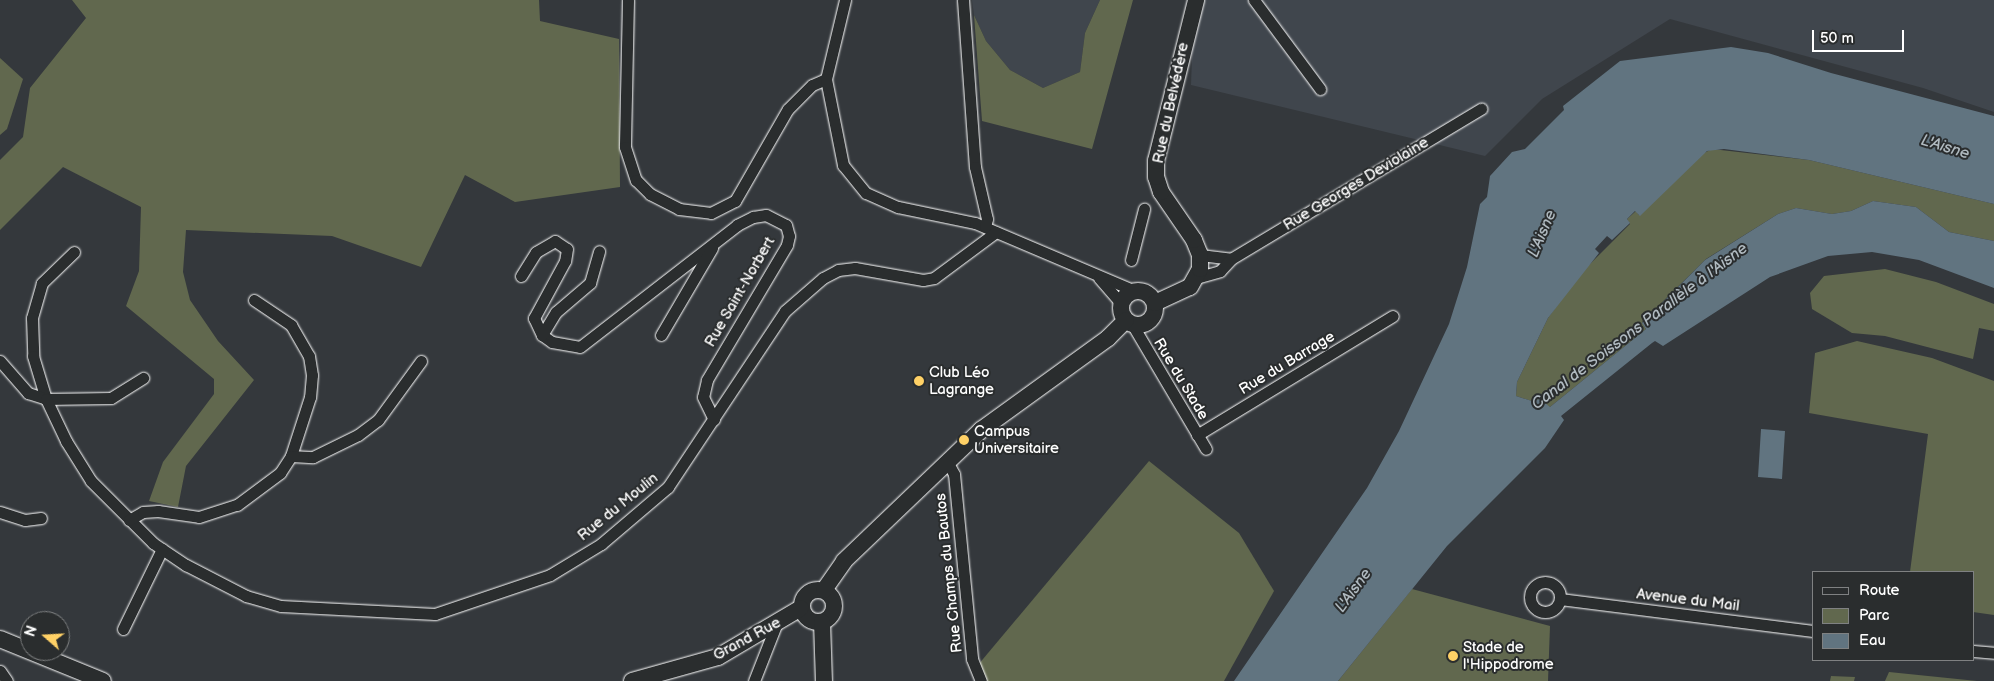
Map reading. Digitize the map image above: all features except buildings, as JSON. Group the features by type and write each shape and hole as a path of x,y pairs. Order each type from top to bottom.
{"main road":[{"name":"Rue du Belvédère","path":"1196,0 1156,161 1156,177 1161,192 1194,240 1200,255"},
{"path":"1196,278 1200,255"},
{"name":"Rue Georges Deviolaine","path":"1155,302 1190,287 1196,278"},
{"path":"822,622 806,618 801,608 808,592 824,590 844,561 981,430 1129,322 1150,321 1156,309 1155,302 1145,292 1135,291 1126,296 1122,304 1129,322"},
{"path":"824,590 833,598 834,610 822,622 824,681"},
{"name":"Grand Rue","path":"632,681 718,657 776,625 801,608"},
{"path":"0,639 103,681"}],"street":[{"path":"628,0 625,147 636,180 650,194 679,210 710,213 735,201 788,109 812,85 826,79"},
{"path":"845,0 826,79 844,165 866,193 898,207 996,232 1099,278 1113,280 1135,291"},
{"path":"964,0 975,167 987,219 985,228"},
{"path":"1254,0 1320,89"},
{"name":"Rue Georges Deviolaine","path":"1196,278 1220,271 1231,259 1481,110"},
{"path":"1131,260 1144,209"},
{"name":"Rue Saint-Norbert","path":"542,335 562,346 580,347 738,225 753,217 766,215 786,225 789,236 707,380 703,396 714,420"},
{"name":"Rue du Moulin","path":"74,252 42,283 32,318 33,356 46,399 66,441 91,481 162,549 216,582 281,606 435,614 550,575 601,544 668,487 786,311 823,278 838,270 854,268 923,280 934,278 996,232"},
{"path":"521,276 536,252 555,240 567,250 565,261 534,318 542,335"},
{"name":"Rue Saint-Norbert","path":"661,335 715,242"},
{"path":"542,335 556,312 590,283 599,251"},
{"path":"1200,255 1231,259"},
{"path":"1099,278 1122,304"},
{"path":"130,520 143,512 158,511 199,517 237,505 280,472 291,456 310,396 312,375 309,356 291,325 254,300"},
{"name":"Rue du Barrage","path":"1197,435 1393,316"},
{"name":"Rue du Stade","path":"1129,322 1206,449"},
{"path":"0,361 28,393 46,399 111,398 143,378"},
{"path":"291,456 313,456 358,435 393,403 421,361"},
{"name":"Rue Champs du Bautos","path":"947,462 954,474 972,659 981,681"},
{"path":"0,512 25,520 41,518"},
{"path":"123,629 162,549"},
{"name":"Avenue du Mail","path":"1560,599 1812,631"},
{"path":"754,681 776,625"},
{"path":"1974,650 1994,653"},
{"path":"0,672 8,681"}],"shaded area":[{"path":"972,0 1100,0 1085,33 1080,72 1043,88 1010,70 986,41 974,15"},
{"path":"1194,0 1994,0 1994,112 1923,88 1670,19 1542,99 1485,156 1191,85"}],"green space":[{"path":"72,0 539,0 540,21 619,39 620,187 515,202 465,175 421,267 332,236 186,230 183,272 190,300 218,341 254,380 186,466 178,507 149,501 163,462 214,394 214,379 126,306 139,271 141,207 63,167 0,230 0,160 23,137 30,88 86,18"},
{"path":"1100,0 1133,0 1092,149 982,121 974,15 986,41 1010,70 1043,88 1080,72 1085,33"},
{"path":"0,58 23,79 7,129 0,135"},
{"path":"1712,149 1809,160 1994,204 1994,241 1949,232 1916,207 1873,201 1851,211 1832,214 1796,208 1778,214 1706,259 1642,322 1646,329 1550,407 1516,396 1517,382 1548,318 1578,276 1630,224 1627,219 1636,211 1639,215 1702,154"},
{"path":"1885,269 1936,282 1994,304 1994,331 1979,328 1973,359 1885,336 1852,333 1812,309 1810,293 1824,276"},
{"path":"1857,341 1932,358 1994,381 1994,615 1974,612 1974,571 1910,571 1928,434 1809,413 1815,353"},
{"path":"1149,461 1239,533 1274,591 1224,681 986,681 978,665"},
{"name":"Stade de l'Hippodrome","path":"1412,589 1550,626 1548,681 1338,681"},
{"path":"1889,672 1977,681 1885,681"},
{"path":"1831,676 1855,677 1854,681 1830,681"}],"water":[{"name":"L'Aisne","path":"1731,47 1768,53 1831,73 1994,116 1994,204 1809,160 1724,149 1707,151 1640,216 1635,211 1627,219 1630,223 1612,240 1607,236 1595,249 1599,253 1548,318 1517,382 1516,396 1532,401 1540,399 1550,407 1646,329 1642,323 1705,260 1778,214 1796,208 1832,214 1851,211 1873,201 1916,207 1949,232 1994,241 1994,288 1919,260 1872,252 1828,256 1770,277 1663,346 1655,341 1561,416 1564,420 1545,448 1447,546 1338,681 1234,681 1367,488 1399,431 1449,324 1467,267 1480,204 1487,197 1490,176 1512,152 1525,149 1564,110 1563,106 1620,61"},
{"path":"1761,429 1785,431 1782,479 1758,477"}],"place":[{"name":"Club Léo Lagrange","path":"919,381"},
{"name":"Campus Universitaire","path":"964,440"},
{"name":"Stade de l'Hippodrome","path":"1453,656"}],"water label":[{"name":"Canal de Soissons Parallèle à l'Aisne","path":"1640,327"}]}
